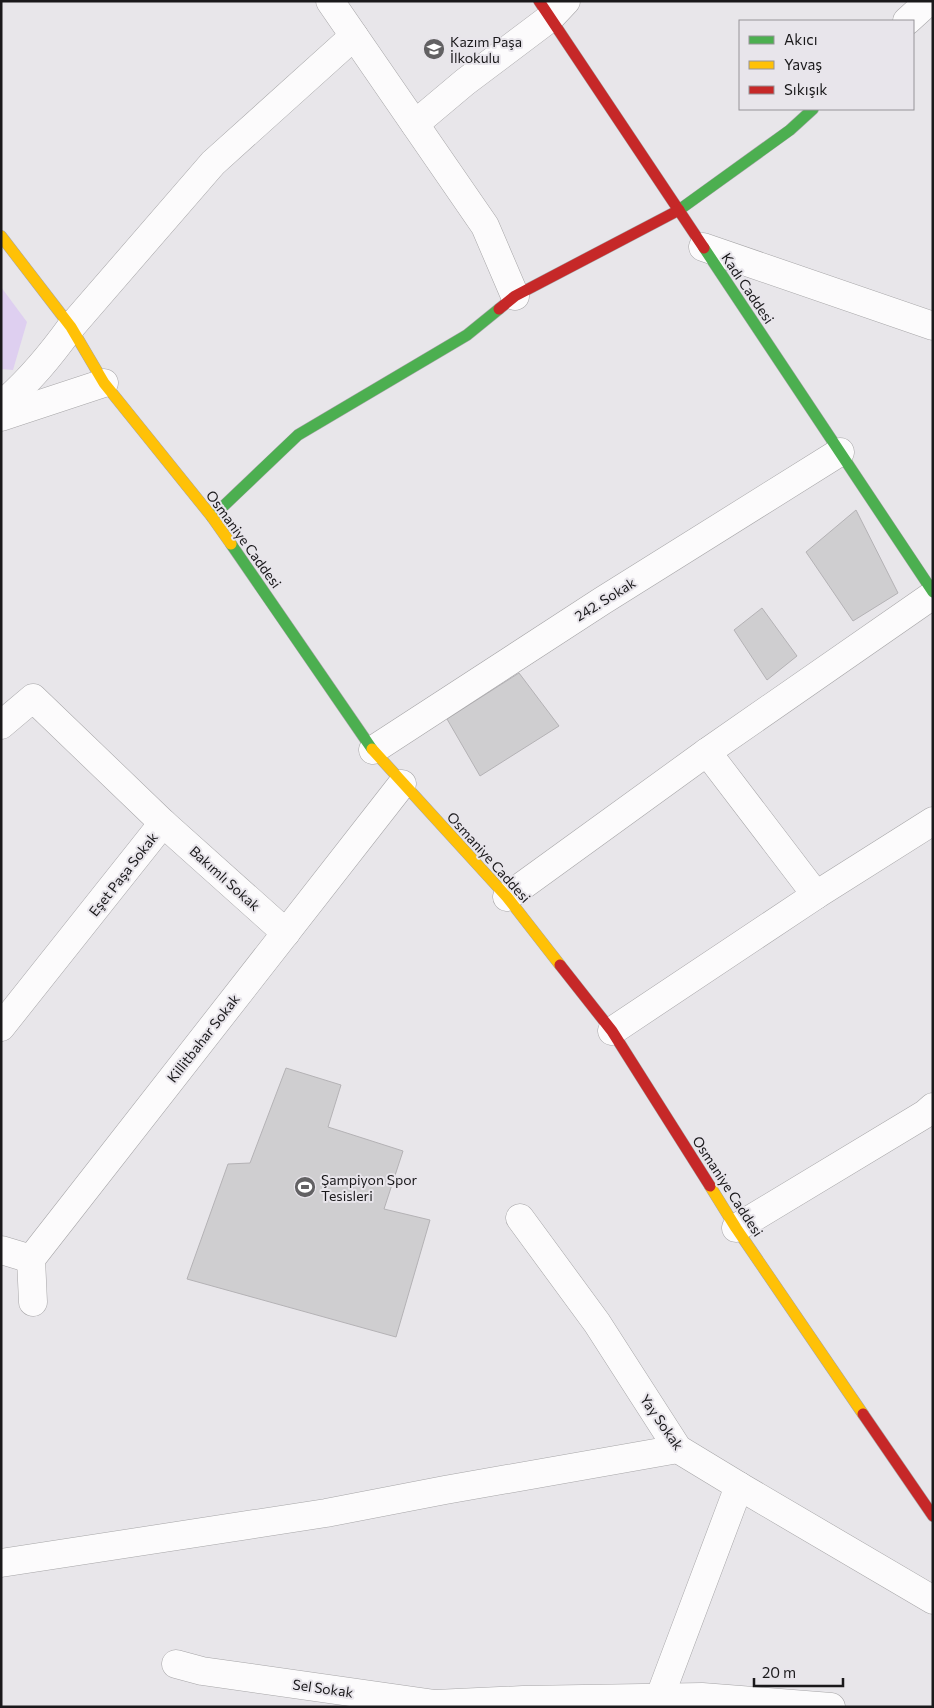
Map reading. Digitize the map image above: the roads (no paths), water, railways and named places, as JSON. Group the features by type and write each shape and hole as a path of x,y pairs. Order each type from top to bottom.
{"street":[{"path":"330,1 485,226 514,296"},
{"path":"908,20 929,1"},
{"path":"415,124 552,7"},
{"name":"Kadı Caddesi","path":"552,7 703,247 933,594"},
{"path":"1,405 25,384 53,352 71,327 213,163 354,36"},
{"path":"212,517 298,434 467,335 514,296 679,210 790,130 812,110"},
{"name":"Osmaniye Caddesi","path":"1,236 71,327 104,383 212,517 373,750 507,897 612,1032 736,1228 933,1516"},
{"path":"703,247 933,326"},
{"path":"1,417 104,383"},
{"name":"242. Sokak","path":"373,750 602,601 840,452"},
{"path":"507,897 707,752 933,594"},
{"name":"Eşet Paşa Sokak","path":"1,724 33,698 163,823 1,1028"},
{"path":"707,752 816,895"},
{"name":"Killitbahar Sokak","path":"31,1259 402,784"},
{"path":"612,1032 816,895 933,821"},
{"name":"Bakımlı Sokak","path":"163,823 286,933"},
{"path":"736,1228 925,1114 933,1107"},
{"name":"Yay Sokak","path":"520,1218 597,1323 678,1449 933,1600"},
{"path":"1,1250 31,1259 33,1302"},
{"path":"1,1562 326,1513 678,1449"},
{"path":"658,1702 739,1486"},
{"name":"Sel Sokak","path":"176,1664 202,1672 435,1704 523,1700 658,1702 702,1697 831,1707"}],"place":[{"name":"Kazım Paşa İlkokulu","path":"434,49"},
{"name":"Şampiyon Spor Tesisleri","path":"305,1187"}]}
